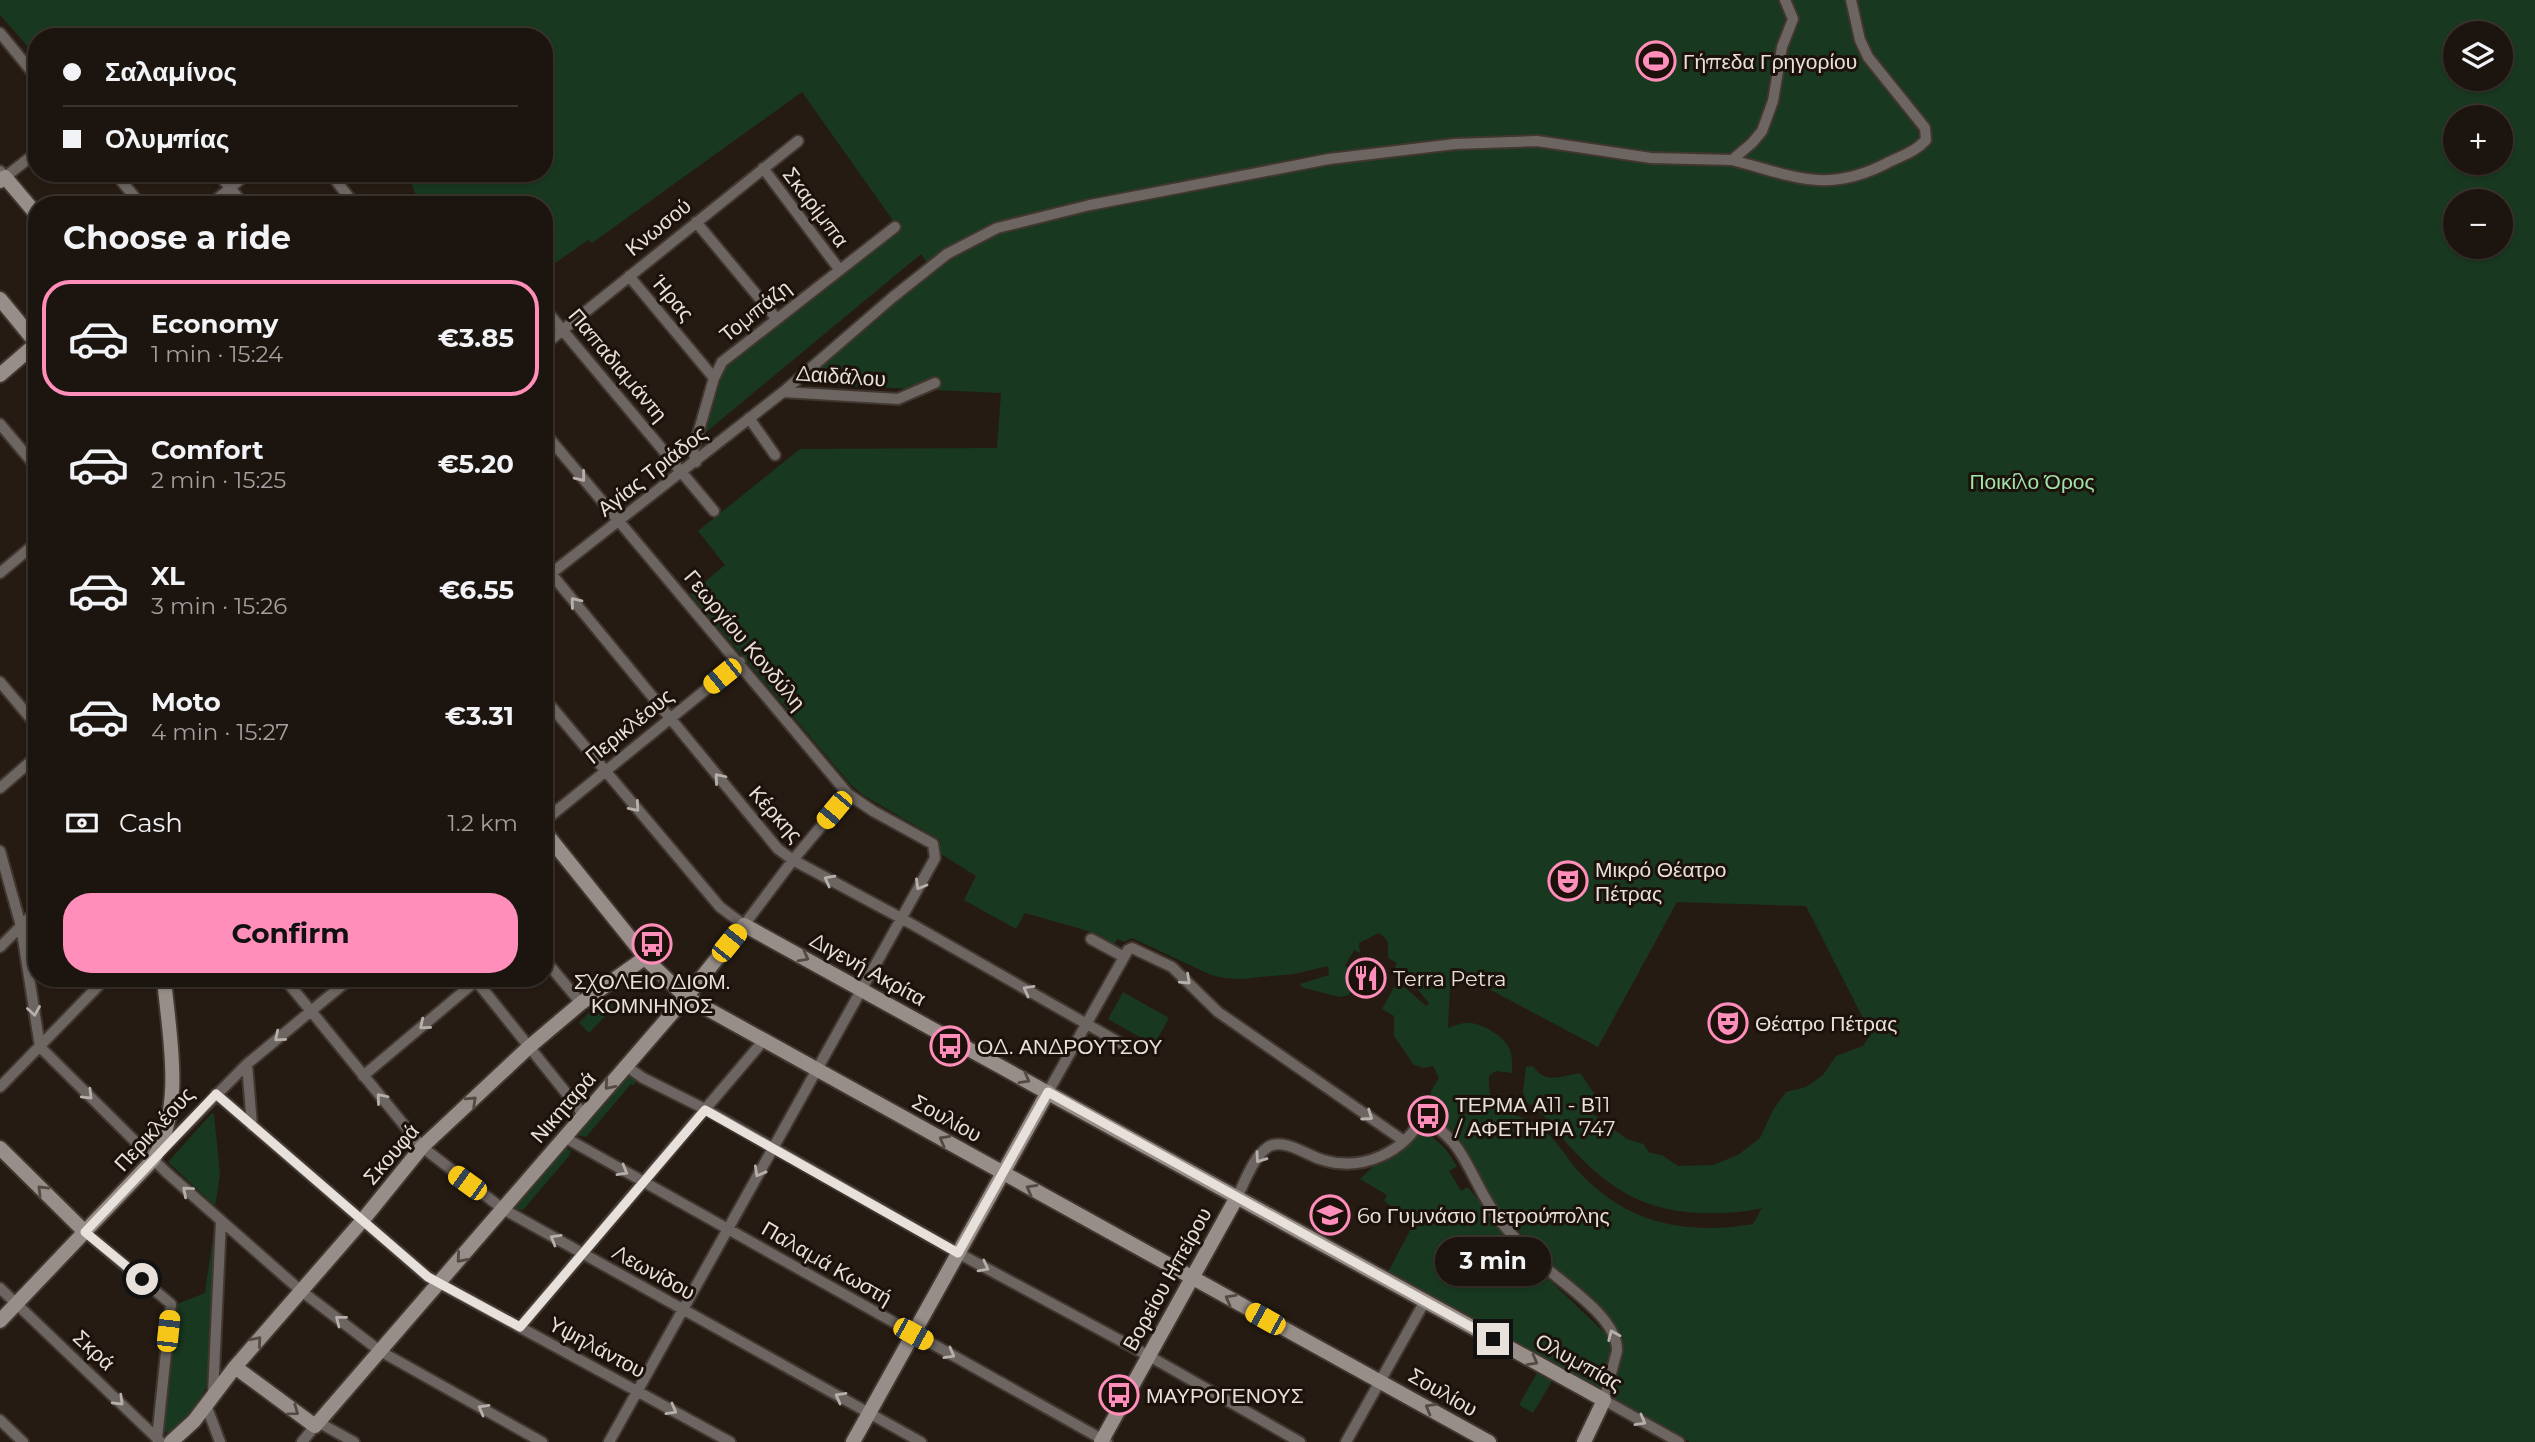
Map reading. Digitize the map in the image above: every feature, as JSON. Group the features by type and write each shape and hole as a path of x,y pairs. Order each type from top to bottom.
{"street":[{"path":"1732,160 1752,144 1762,131 1773,101 1782,47 1793,19 1785,0"},
{"name":"Αγίας Τριάδος","path":"553,568 696,462 947,254 998,228 1090,205 1329,159 1455,144 1537,141 1651,158 1732,160 1782,176 1826,181 1866,175 1916,150 1926,140 1925,128 1867,57 1860,40 1852,0"},
{"path":"0,33 28,67"},
{"name":"Κνωσού","path":"553,337 797,141"},
{"path":"28,158 2,176 28,205"},
{"name":"Σκαρίμπα","path":"763,168 839,269"},
{"path":"122,182 134,196"},
{"path":"225,182 237,196"},
{"path":"221,196 237,182"},
{"path":"337,182 348,196"},
{"path":"696,222 776,318"},
{"name":"Τομπάζη","path":"696,462 693,451 714,377 722,362 895,227"},
{"name":"Ήρας","path":"629,276 714,377"},
{"path":"0,299 28,333"},
{"name":"Παπαδιαμάντη","path":"553,318 714,511"},
{"path":"0,375 28,352"},
{"name":"Δαιδάλου","path":"783,392 898,399 935,383"},
{"path":"749,418 775,455"},
{"path":"0,424 28,457"},
{"name":"Γεωργίου Κονδύλη","path":"553,443 740,662 848,794 933,844 936,850 935,858 901,918"},
{"path":"0,556 4,569 28,549"},
{"name":"Κέρκης","path":"553,579 778,849 793,860 901,918 1127,1047"},
{"name":"Περικλέους","path":"553,814 740,662"},
{"path":"0,682 28,715"},
{"name":"Διγενή Ακρίτα","path":"553,709 720,907 744,925 1237,1198"},
{"path":"0,788 28,764"},
{"name":"Νικηταρά","path":"302,1442 686,997 848,794"},
{"name":"Σουλίου","path":"553,842 646,957 671,985 686,997 1489,1442"},
{"path":"0,851 21,926 28,971"},
{"path":"609,1442 901,918"},
{"path":"0,947 28,919"},
{"path":"1091,939 1126,953"},
{"path":"853,1442 1126,953 1135,949 1172,967 1218,1012 1404,1141"},
{"name":"Σκουφά","path":"163,1441 194,1421 235,1367 362,1221 422,1147 529,1047 581,1003 646,957"},
{"path":"553,970 581,1003"},
{"path":"31,987 40,1047 153,1160 221,1221 300,1290 380,1351 542,1442"},
{"path":"0,1087 97,987"},
{"path":"153,1160 164,1138 172,1108 164,987"},
{"name":"Λεωνίδου","path":"291,987 422,1147 503,1209 921,1442"},
{"name":"Περικλέους","path":"0,1321 216,1094 247,1064 340,987"},
{"path":"363,1076 467,987"},
{"path":"481,987 583,1114"},
{"path":"520,1327 764,1040"},
{"path":"247,1064 252,1126"},
{"path":"626,1066 643,1078 1300,1442"},
{"name":"Υψηλάντου","path":"216,1094 428,1277 730,1442"},
{"name":"Βορείου Ηπείρου","path":"1103,1441 1257,1159 1266,1149 1275,1144 1284,1145 1325,1161 1350,1164 1378,1158 1404,1141 1423,1116 1446,1134 1458,1148 1492,1209 1522,1245 1584,1300 1613,1330 1617,1351 1604,1400"},
{"name":"Παλαμά Κωστή","path":"564,1137 1103,1441"},
{"path":"0,1148 85,1232 171,1304 163,1441"},
{"name":"Ολυμπίας","path":"1237,1198 1679,1442"},
{"path":"219,1442 209,1399 221,1221"},
{"name":"Σκρά","path":"0,1288 163,1441"},
{"path":"1346,1442 1425,1301"},
{"path":"235,1367 316,1424 354,1442"},
{"path":"1584,1442 1604,1400"},
{"path":"0,1420 23,1442"}],"green space":[{"name":"Ποικίλο Όρος","path":"0,0 2535,0 2535,1442 1690,1442 1387,1274 1414,1223 1384,1201 1387,1195 1360,1179 1418,1131 1437,1141 1445,1149 1457,1166 1449,1171 1461,1191 1468,1187 1513,1245 1607,1335 1620,1339 1613,1321 1542,1257 1492,1201 1431,1100 1431,1091 1439,1078 1433,1066 1424,1068 1414,1065 1394,1036 1394,1016 1382,1009 1396,984 1400,987 1402,985 1426,1006 1429,1003 1406,975 1395,967 1397,963 1388,958 1387,941 1379,933 1359,943 1360,953 1354,950 1345,966 1360,975 1349,995 1339,997 1301,987 1300,984 1329,975 1328,966 1294,974 1225,978 1211,975 1132,938 1124,942 1117,939 1115,944 1088,931 1025,913 1016,929 964,900 976,876 938,852 940,840 863,795 850,784 690,594 725,565 698,531 800,449 997,448 1001,393 806,384 801,381 933,271 921,254 705,433 725,365 899,229 802,92 592,243 588,240 553,265 553,196 416,196 411,182 553,182 553,28 28,28 28,47 0,15","holes":["1677,902 1806,906 1871,1034 1863,1046 1836,1056 1823,1075 1806,1087 1786,1092 1773,1110 1760,1138 1738,1155 1713,1165 1678,1166 1662,1155 1650,1153 1643,1144 1627,1139 1593,1114 1596,1096 1580,1073 1548,1077 1543,1076 1533,1066 1526,1067 1523,1091 1526,1102 1540,1112 1575,1152 1605,1180 1637,1199 1672,1210 1720,1213 1762,1208 1753,1224 1705,1228 1682,1226 1639,1215 1618,1204 1581,1174 1543,1129 1533,1122 1498,1109 1493,1102 1489,1076 1496,1071 1512,1073 1511,1052 1500,1037 1489,1029 1470,1023 1448,1028 1451,969 1598,1047"]},
{"path":"1123,992 1169,1018 1154,1045 1108,1019"},
{"path":"604,997 614,1007 589,1033 579,1023"},
{"path":"628,1075 638,1080 631,1084 586,1137 579,1136 579,1131"},
{"path":"212,1113 220,1175 215,1206 168,1162"},
{"path":"564,1146 571,1151 569,1156 523,1210 516,1209 515,1203"},
{"path":"213,1237 216,1237 209,1377 199,1402 189,1416 169,1433 162,1432 172,1314 177,1304 205,1293"},
{"path":"1537,1373 1552,1381 1533,1413 1519,1405"}],"place":[{"name":"Γήπεδα Γρηγορίου","path":"1656,61"},
{"name":"Μικρό Θέατρο Πέτρας","path":"1568,881"},
{"name":"ΣΧΟΛΕΙΟ ΔΙΟΜ. ΚΟΜΝΗΝΟΣ","path":"652,944"},
{"name":"Terra Petra","path":"1366,978"},
{"name":"Θέατρο Πέτρας","path":"1728,1023"},
{"name":"ΟΔ. ΑΝΔΡΟΥΤΣΟΥ","path":"950,1046"},
{"name":"ΤΕΡΜΑ Α11 - Β11 / ΑΦΕΤΗΡΙΑ 747","path":"1428,1116"},
{"name":"6ο Γυμνάσιο Πετρούπολης","path":"1330,1215"},
{"name":"ΜΑΥΡΟΓΕΝΟΥΣ","path":"1119,1395"}],"route":[{"path":"142,1279 85,1232 216,1094 428,1277 520,1327 705,1110 958,1253 1048,1092 1493,1339"}]}
